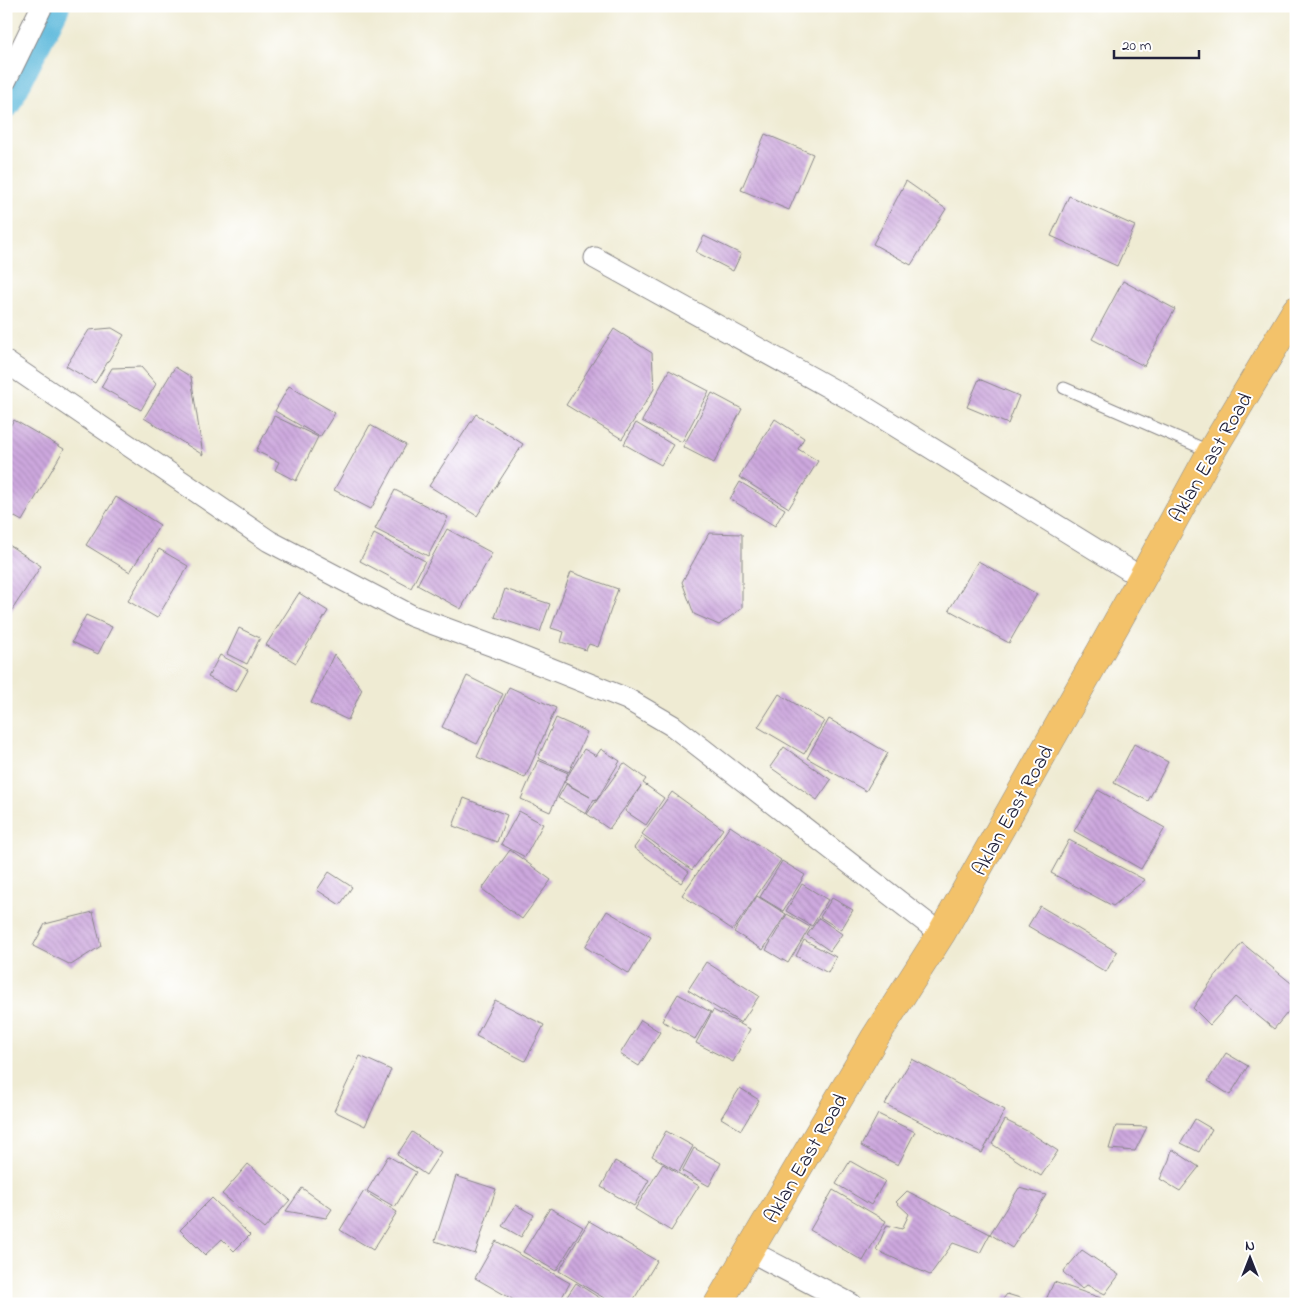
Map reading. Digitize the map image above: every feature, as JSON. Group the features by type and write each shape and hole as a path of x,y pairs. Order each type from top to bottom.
{"main road":[{"name":"Aklan East Road","path":"718,1304 874,1040 941,934 1211,452 1296,310"}],"street":[{"path":"6,80 42,6"},
{"path":"595,258 868,409 1142,578"},
{"path":"6,362 269,541 412,616 627,699 673,726 941,934"},
{"path":"750,1251 851,1304"}],"lane":[{"path":"1064,388 1211,452"}],"building":[{"path":"765,134 813,154 789,210 741,190"},
{"path":"906,181 946,209 911,265 873,244"},
{"path":"1069,196 1135,226 1117,266 1051,236"},
{"path":"704,236 741,254 733,271 696,252"},
{"path":"1123,281 1175,309 1144,366 1092,339"},
{"path":"112,328 124,335 95,383 66,366 89,330"},
{"path":"614,329 652,353 654,389 622,439 566,405"},
{"path":"141,367 156,384 141,410 101,387 112,368"},
{"path":"175,367 191,377 203,455 144,418"},
{"path":"669,370 709,391 682,442 642,421"},
{"path":"979,379 1019,396 1008,424 967,407"},
{"path":"289,386 335,413 320,437 275,411"},
{"path":"712,393 742,409 714,463 683,447"},
{"path":"476,414 523,444 477,516 429,486"},
{"path":"274,416 318,437 296,481 275,470 279,462 256,451"},
{"path":"775,419 804,438 798,449 818,461 789,508 739,477"},
{"path":"14,420 64,449 22,521 6,512 6,432"},
{"path":"636,423 673,445 661,465 624,444"},
{"path":"370,425 406,445 371,509 334,490"},
{"path":"740,482 785,509 775,526 730,499"},
{"path":"395,490 448,517 428,556 375,529"},
{"path":"116,497 160,525 130,572 86,545"},
{"path":"447,529 492,553 461,609 417,585"},
{"path":"709,533 742,534 742,608 719,625 694,614 682,582"},
{"path":"374,534 425,561 411,588 360,561"},
{"path":"6,543 41,566 10,613 6,611"},
{"path":"159,549 188,566 157,618 128,601"},
{"path":"978,561 1037,594 1009,643 949,610"},
{"path":"571,572 618,589 598,647 589,644 586,650 561,642 564,632 551,628"},
{"path":"505,589 550,604 540,632 495,617"},
{"path":"299,593 328,611 296,663 266,645"},
{"path":"86,615 112,627 98,654 72,642"},
{"path":"239,628 260,638 247,664 227,654"},
{"path":"334,654 362,689 348,720 311,703"},
{"path":"220,655 248,670 236,692 208,677"},
{"path":"467,676 503,694 477,744 442,727"},
{"path":"509,687 556,708 525,778 477,757"},
{"path":"779,694 824,721 804,754 758,727"},
{"path":"556,718 587,732 569,772 538,758"},
{"path":"829,719 888,753 866,791 807,758"},
{"path":"1134,744 1168,762 1148,801 1114,783"},
{"path":"784,747 831,780 817,800 770,767"},
{"path":"584,749 596,756 601,749 620,761 586,814 558,798 566,784 590,797 564,782"},
{"path":"538,760 568,773 550,812 521,799"},
{"path":"624,763 646,779 643,783 664,798 646,825 625,811 641,786 609,829 587,814"},
{"path":"1098,790 1165,828 1141,869 1074,831"},
{"path":"672,792 723,829 692,870 642,834"},
{"path":"464,798 507,815 497,842 453,826"},
{"path":"519,811 543,824 525,857 501,844"},
{"path":"730,826 781,860 733,930 682,895"},
{"path":"642,837 689,872 681,883 634,848"},
{"path":"1069,840 1145,880 1113,906 1051,873"},
{"path":"510,850 551,880 522,919 482,889"},
{"path":"782,861 805,875 783,911 760,897"},
{"path":"329,872 352,887 340,905 317,890"},
{"path":"802,884 828,900 812,926 786,911"},
{"path":"757,896 786,914 763,950 734,932"},
{"path":"832,898 853,910 841,930 820,917"},
{"path":"1040,906 1117,952 1106,972 1028,926"},
{"path":"607,911 651,937 629,974 585,947"},
{"path":"93,912 101,946 71,965 33,946 45,924"},
{"path":"787,914 810,927 788,963 766,950"},
{"path":"819,918 842,934 830,951 807,935"},
{"path":"804,940 836,957 828,973 796,956"},
{"path":"1242,943 1296,987 1296,1002 1274,1029 1235,997 1210,1025 1193,1008"},
{"path":"706,962 759,996 741,1023 688,990"},
{"path":"678,994 711,1012 695,1039 662,1021"},
{"path":"495,1000 544,1025 525,1061 476,1036"},
{"path":"713,1010 750,1029 733,1062 696,1043"},
{"path":"641,1020 660,1032 639,1066 620,1054"},
{"path":"1226,1053 1248,1066 1230,1095 1208,1081"},
{"path":"360,1056 391,1070 365,1126 334,1111"},
{"path":"912,1059 1005,1110 982,1153 885,1104"},
{"path":"740,1088 759,1100 741,1130 721,1118"},
{"path":"878,1114 915,1132 898,1165 861,1146"},
{"path":"1195,1119 1212,1129 1199,1152 1181,1143"},
{"path":"1005,1120 1029,1132 1058,1151 1041,1176 992,1144"},
{"path":"1116,1126 1147,1127 1135,1151 1109,1149"},
{"path":"666,1131 693,1146 679,1172 652,1156"},
{"path":"412,1132 441,1152 426,1175 397,1155"},
{"path":"694,1148 721,1163 709,1186 682,1171"},
{"path":"1172,1149 1199,1167 1180,1191 1160,1179"},
{"path":"388,1156 416,1172 395,1207 367,1191"},
{"path":"615,1161 649,1180 634,1206 601,1187"},
{"path":"850,1161 885,1181 871,1205 836,1184"},
{"path":"248,1164 290,1200 264,1229 222,1194"},
{"path":"663,1164 699,1186 671,1231 635,1209"},
{"path":"456,1176 496,1189 475,1254 435,1241"},
{"path":"302,1188 332,1209 326,1218 286,1211"},
{"path":"1019,1188 1046,1195 1012,1248 990,1234"},
{"path":"833,1190 886,1221 863,1261 810,1230"},
{"path":"364,1191 397,1212 373,1250 340,1230"},
{"path":"907,1191 990,1234 980,1253 953,1243 930,1275 876,1250 887,1225 902,1229 909,1214 896,1202"},
{"path":"212,1198 250,1235 234,1251 222,1239 205,1255 180,1230"},
{"path":"516,1205 534,1215 521,1237 502,1226"},
{"path":"550,1208 583,1227 556,1271 523,1252"},
{"path":"589,1221 657,1261 631,1304 614,1304 559,1271"},
{"path":"496,1241 570,1283 558,1304 521,1304 475,1278"},
{"path":"1082,1250 1119,1275 1105,1294 1087,1285 1082,1289 1063,1272"},
{"path":"1054,1282 1104,1299 1102,1304 1044,1304"},
{"path":"576,1283 609,1304 562,1304"},
{"path":"1007,1294 1033,1302 1031,1304 999,1304"}],"waterway":[{"path":"6,103 55,6"}]}
